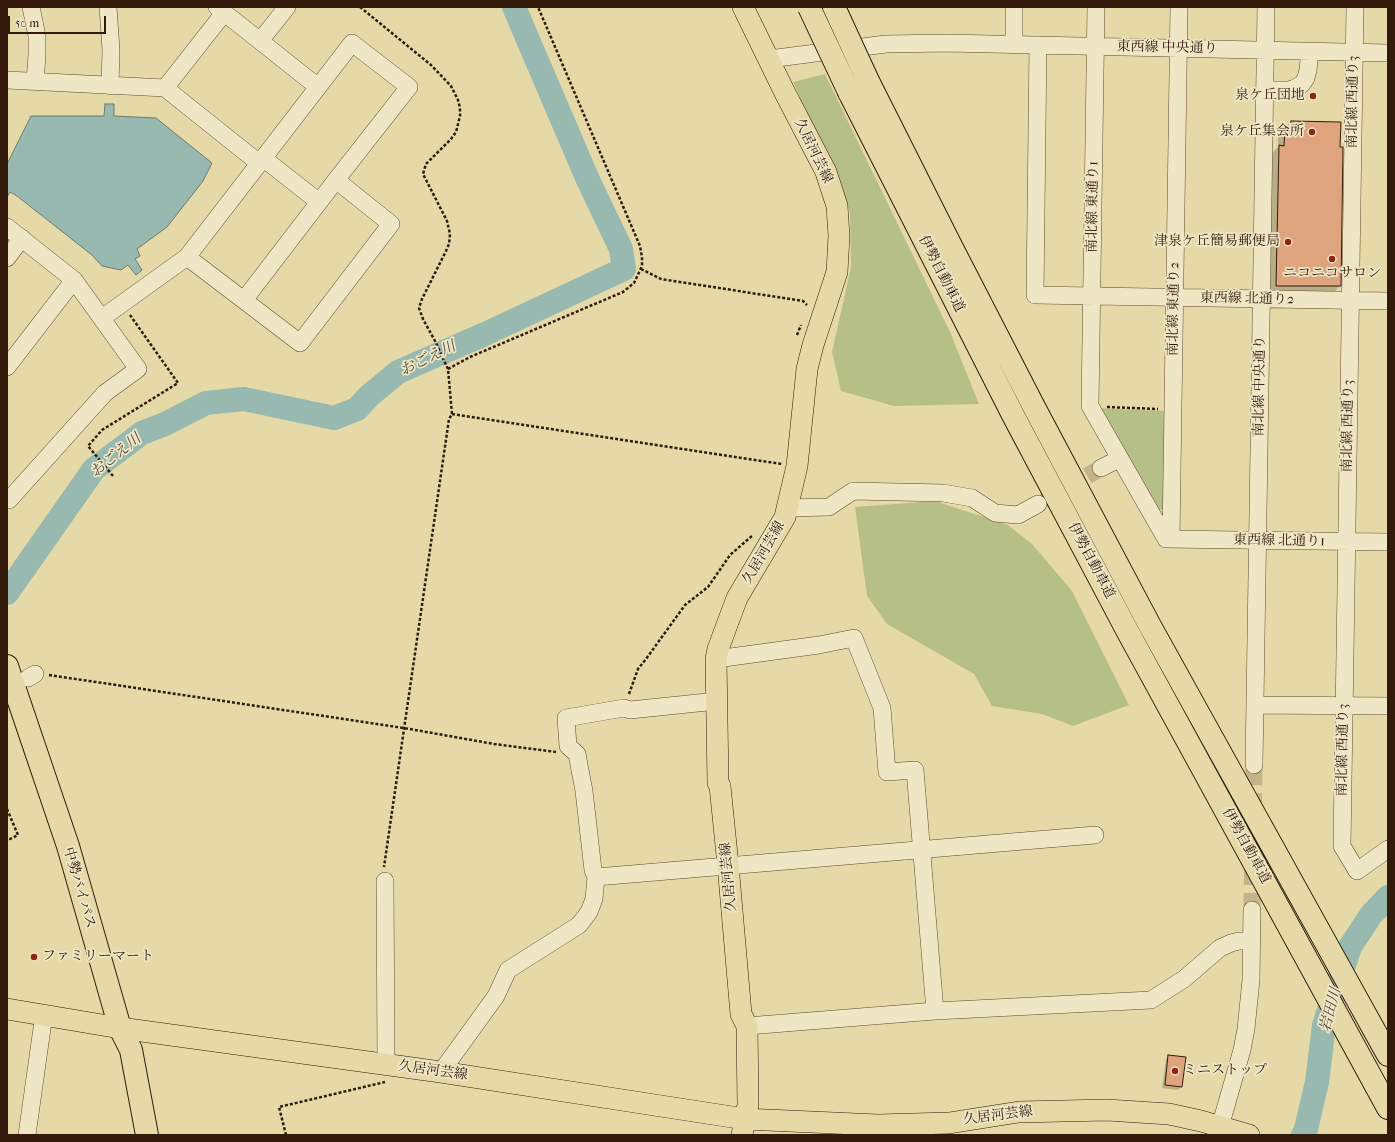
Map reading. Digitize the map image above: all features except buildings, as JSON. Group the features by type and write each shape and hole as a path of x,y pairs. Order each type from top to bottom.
{"highway":[{"name":"伊勢自動車道","path":"809,7 849,92 1013,415 1129,634 1388,1108"},
{"name":"伊勢自動車道","path":"834,7 869,83 1032,405 1149,624 1388,1055"},
{"name":"中勢バイパス","path":"7,667 68,846 120,1028 131,1050 146,1135"}],"main road":[{"name":"久居河芸線","path":"743,7 826,172 837,206 839,236 837,272 813,345 807,369 797,466 785,517 737,598 716,660 718,783 720,786 728,865 741,1014 747,1026 748,1105 744,1127"},
{"name":"久居河芸線","path":"7,1009 388,1072 441,1072 744,1127 949,1123 1019,1112 1107,1110 1169,1114 1246,1134"}],"street":[{"path":"32,7 37,36 35,82"},
{"path":"108,7 111,50 110,86"},
{"path":"260,41 287,7"},
{"path":"1014,7 1014,45"},
{"name":"南北線 東通り1","path":"1090,406 1096,7"},
{"name":"南北線 東通り2","path":"1171,539 1179,7"},
{"name":"南北線 中央通り","path":"1254,764 1266,7"},
{"name":"南北線 西通り3","path":"1355,7 1342,846 1357,871 1388,849"},
{"path":"165,88 220,10 318,87"},
{"path":"102,318 187,257 352,43 409,87 244,300"},
{"name":"東西線 中央通り","path":"769,59 886,44 947,43 1388,53"},
{"name":"東西線 北通り2","path":"1038,45 1034,295 1388,301"},
{"path":"1265,90 1289,90 1302,84 1306,78 1308,70 1310,51"},
{"path":"7,80 165,88 261,161 319,202"},
{"path":"187,257 300,343 391,224 336,180"},
{"path":"7,227 74,280 138,369 105,393 9,500 7,500"},
{"path":"7,258 22,238"},
{"path":"7,367 74,280"},
{"path":"1090,406 1166,539 1171,539"},
{"path":"1101,468 1119,459"},
{"path":"786,508 829,507 853,491 943,493 972,498 995,513 1018,515 1038,504"},
{"name":"東西線 北通り1","path":"1171,539 1388,542"},
{"path":"716,660 819,645 854,638 882,708 887,772 915,770 935,1011"},
{"path":"441,1072 496,996 508,970 580,925 594,899 596,876 593,870 588,822 577,754 568,746 566,718 624,708 630,710 716,700"},
{"path":"1255,704 1388,706"},
{"path":"596,876 1095,835"},
{"path":"384,881 388,1072"},
{"path":"1220,1127 1242,1050 1246,1029 1251,980 1252,910"},
{"path":"747,1026 935,1011 1151,1000 1184,979 1220,948 1239,941 1252,941"},
{"path":"27,1135 44,1014"}],"path":[{"path":"360,7 431,66 451,86 458,100 460,116 456,132 426,164 423,174 447,221 450,234 449,244 419,308 448,370 452,414 449,419 384,862 384,881"},
{"path":"448,370 470,357 623,292 634,283 641,269 642,257 640,246 538,7"},
{"path":"641,269 661,279 803,301 807,305"},
{"path":"807,309 807,305 811,301"},
{"path":"797,336 801,324"},
{"path":"1090,406 1173,409"},
{"path":"452,414 783,464"},
{"path":"88,446 113,476"},
{"path":"782,469 784,457"},
{"path":"624,708 638,669 684,605 708,586 730,555 755,534"},
{"path":"31,676 57,675 404,728 494,744 577,754"},
{"path":"7,809 18,835 7,839"},
{"path":"286,1135 279,1107 388,1072"}],"green space":[{"path":"825,74 950,332 979,404 894,406 841,391 832,352 851,267 850,212 793,82"},
{"path":"1097,408 1167,411 1165,509 1156,511"},
{"path":"935,501 1008,525 1032,544 1072,591 1129,705 1073,726 1042,714 992,706 974,674 887,624 867,596 855,507"}],"water":[{"path":"105,104 114,104 114,116 156,118 212,163 203,181 167,227 137,249 140,256 135,259 142,270 136,275 128,265 121,270 102,266 92,255 17,196 10,192 7,197 7,164 31,116 104,116"}],"waterway":[{"name":"おごえ川","path":"7,593 94,469 142,433 165,424 206,403 244,399 334,418 357,409 369,396 398,372 485,334 624,269 621,249 588,180 514,7"},
{"name":"岩田川","path":"1303,1135 1305,1133 1317,1082 1324,1025 1350,947 1371,915 1388,897"}],"tunnel":[{"path":"1044,501 1101,468"},
{"path":"1252,910 1254,765"}],"place":[{"name":"泉ケ丘団地","path":"1313,96"},
{"name":"泉ケ丘集会所","path":"1312,132"},
{"name":"津泉ケ丘簡易郵便局","path":"1288,242"},
{"name":"ニコニコサロン","path":"1332,259"},
{"name":"ファミリーマート","path":"34,957"},
{"name":"ミニストップ","path":"1175,1071"}]}
